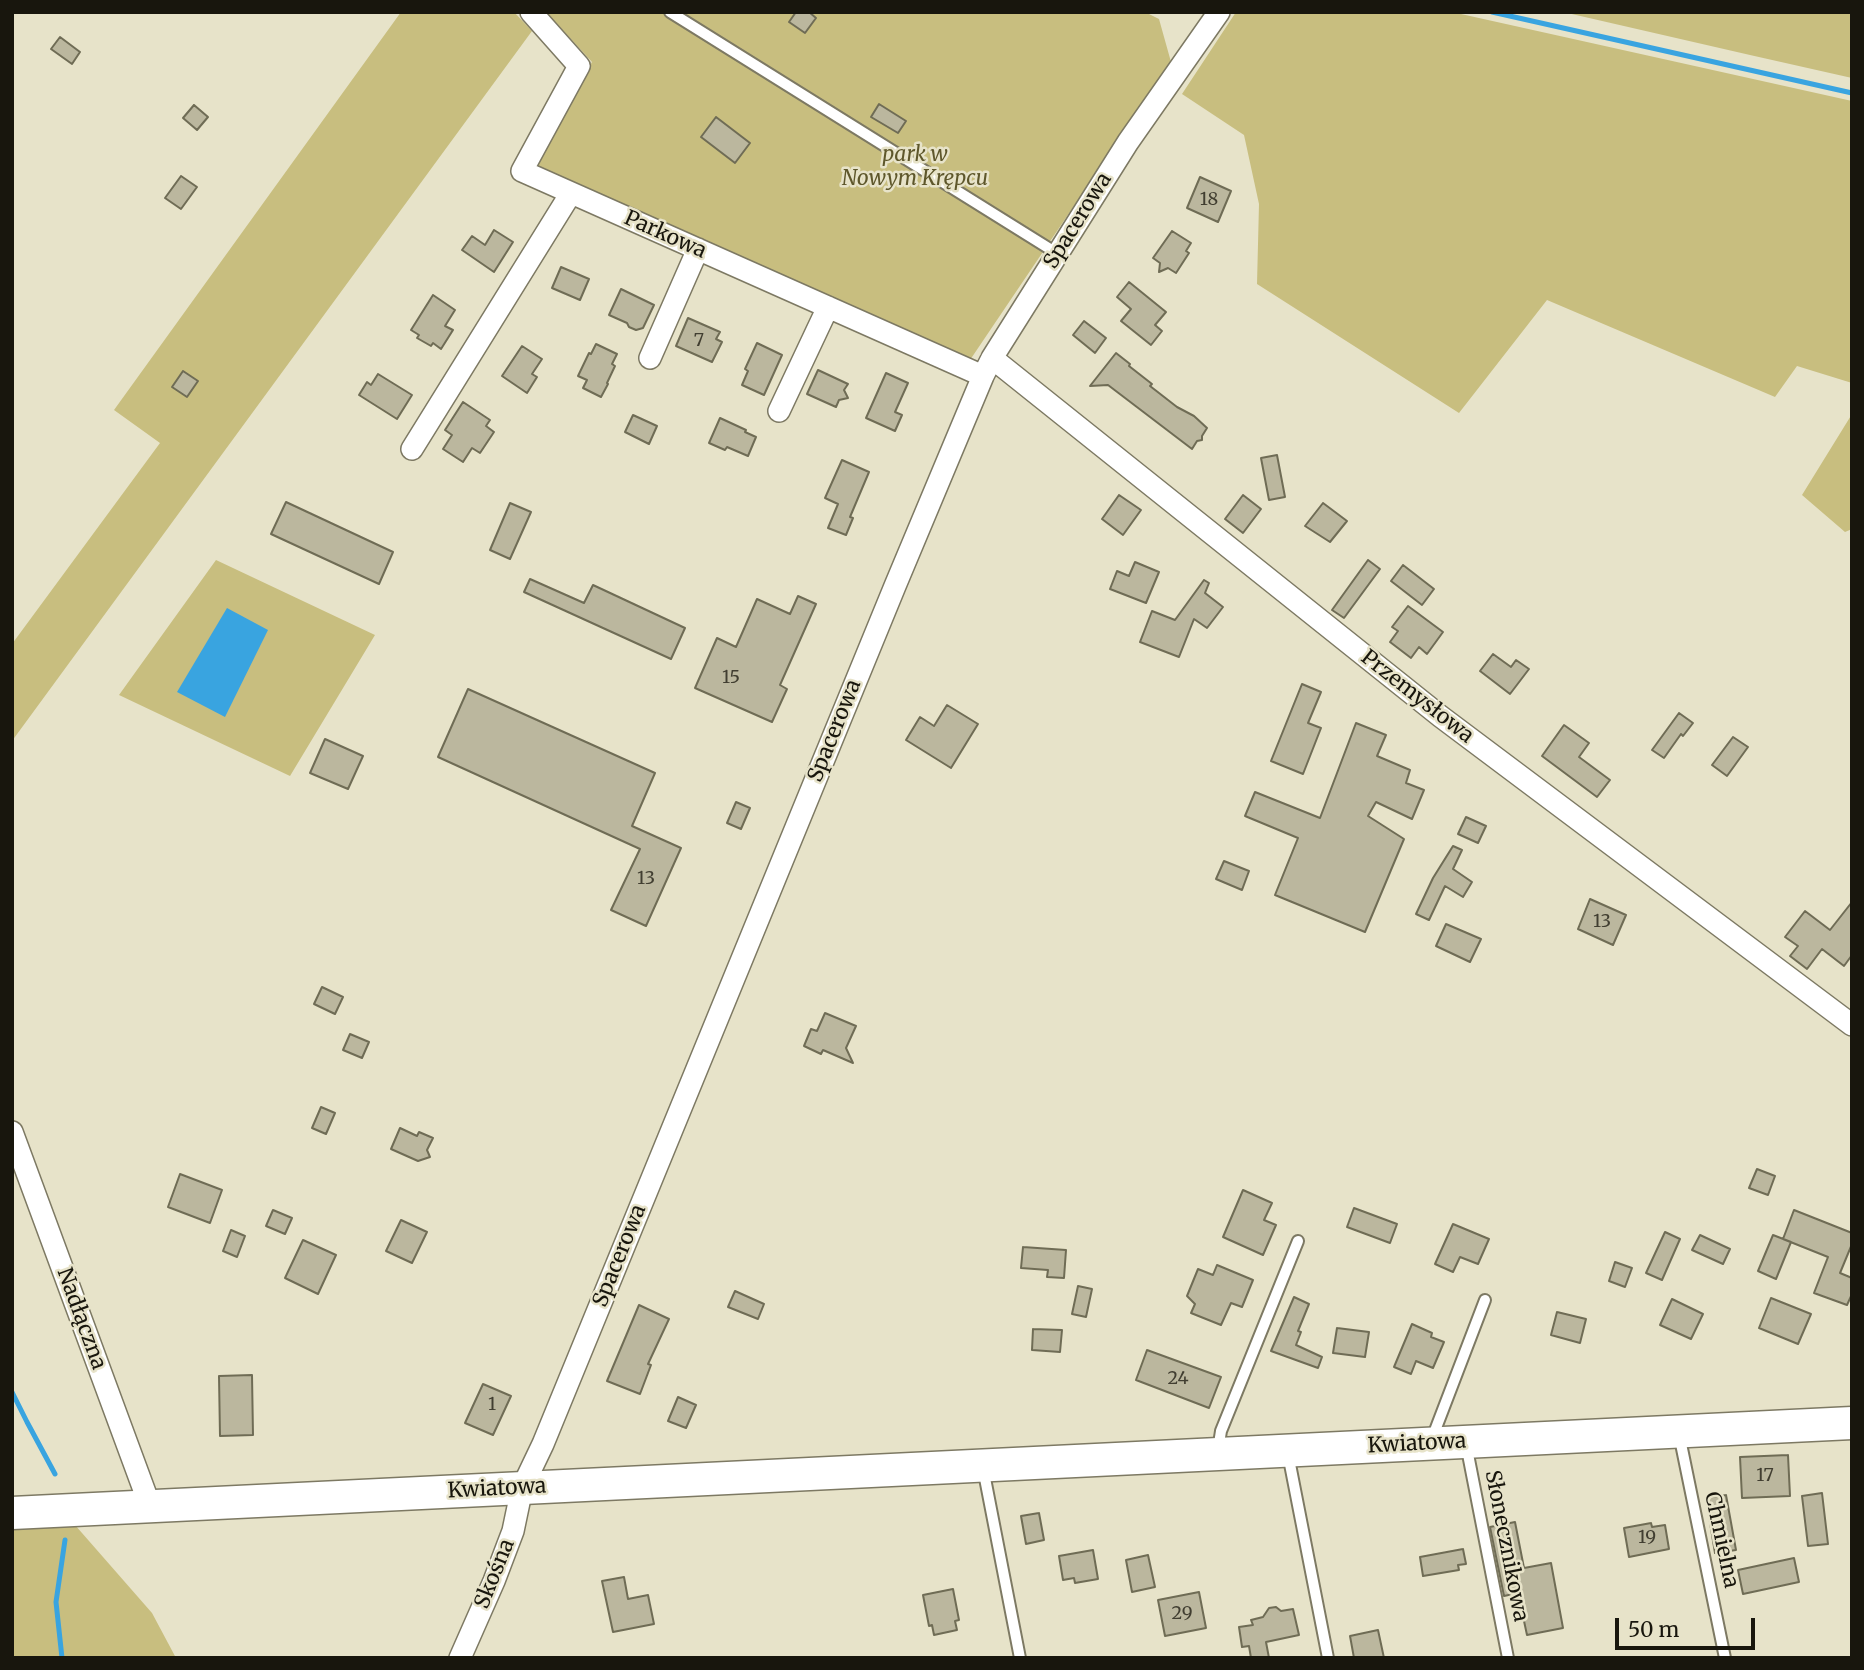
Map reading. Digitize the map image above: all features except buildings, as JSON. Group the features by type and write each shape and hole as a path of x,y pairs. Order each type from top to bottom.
{"street":[{"name":"Parkowa","path":"531,12 579,66 522,171 828,307 988,367"},
{"name":"Spacerowa","path":"522,1488 543,1444 895,586 988,367 1128,142 1219,12"},
{"path":"412,449 571,193"},
{"path":"650,358 698,250"},
{"path":"779,411 828,307"},
{"name":"Przemysłowa","path":"988,367 1440,716 1852,1025"},
{"name":"Nadłączna","path":"12,1132 150,1506"},
{"name":"Kwiatowa","path":"12,1513 1852,1423"},
{"name":"Skośna","path":"460,1658 513,1531 522,1488"}],"lane":[{"path":"670,12 1058,254"},
{"path":"1218,1454 1221,1431 1298,1241"},
{"path":"1430,1443 1485,1300"},
{"name":"Chmielna","path":"1678,1431 1725,1658"},
{"name":"Słonecznikowa","path":"1465,1441 1508,1658"},
{"path":"1287,1450 1328,1658"},
{"path":"982,1465 1020,1658"}],"green space":[{"path":"401,12 514,12 532,31 12,741 12,644 160,443 114,410"},
{"name":"park w Nowym Krępcu","path":"546,12 1145,12 1159,19 1171,62 970,360 533,164 592,62"},
{"path":"1236,12 1452,12 1852,101 1852,383 1797,366 1775,397 1547,300 1459,413 1257,284 1259,204 1244,135 1182,94"},
{"path":"1563,12 1852,12 1852,78 1750,55"},
{"path":"1852,414 1852,529 1845,532 1802,495"},
{"path":"216,560 375,635 290,776 119,695"},
{"path":"75,1525 152,1613 176,1658 12,1658 12,1527"}],"water":[{"path":"227,608 268,630 225,717 177,692"}],"waterway":[{"path":"1492,12 1852,93"},
{"path":"12,1392 55,1474"},
{"path":"62,1658 56,1602 65,1540"}]}
